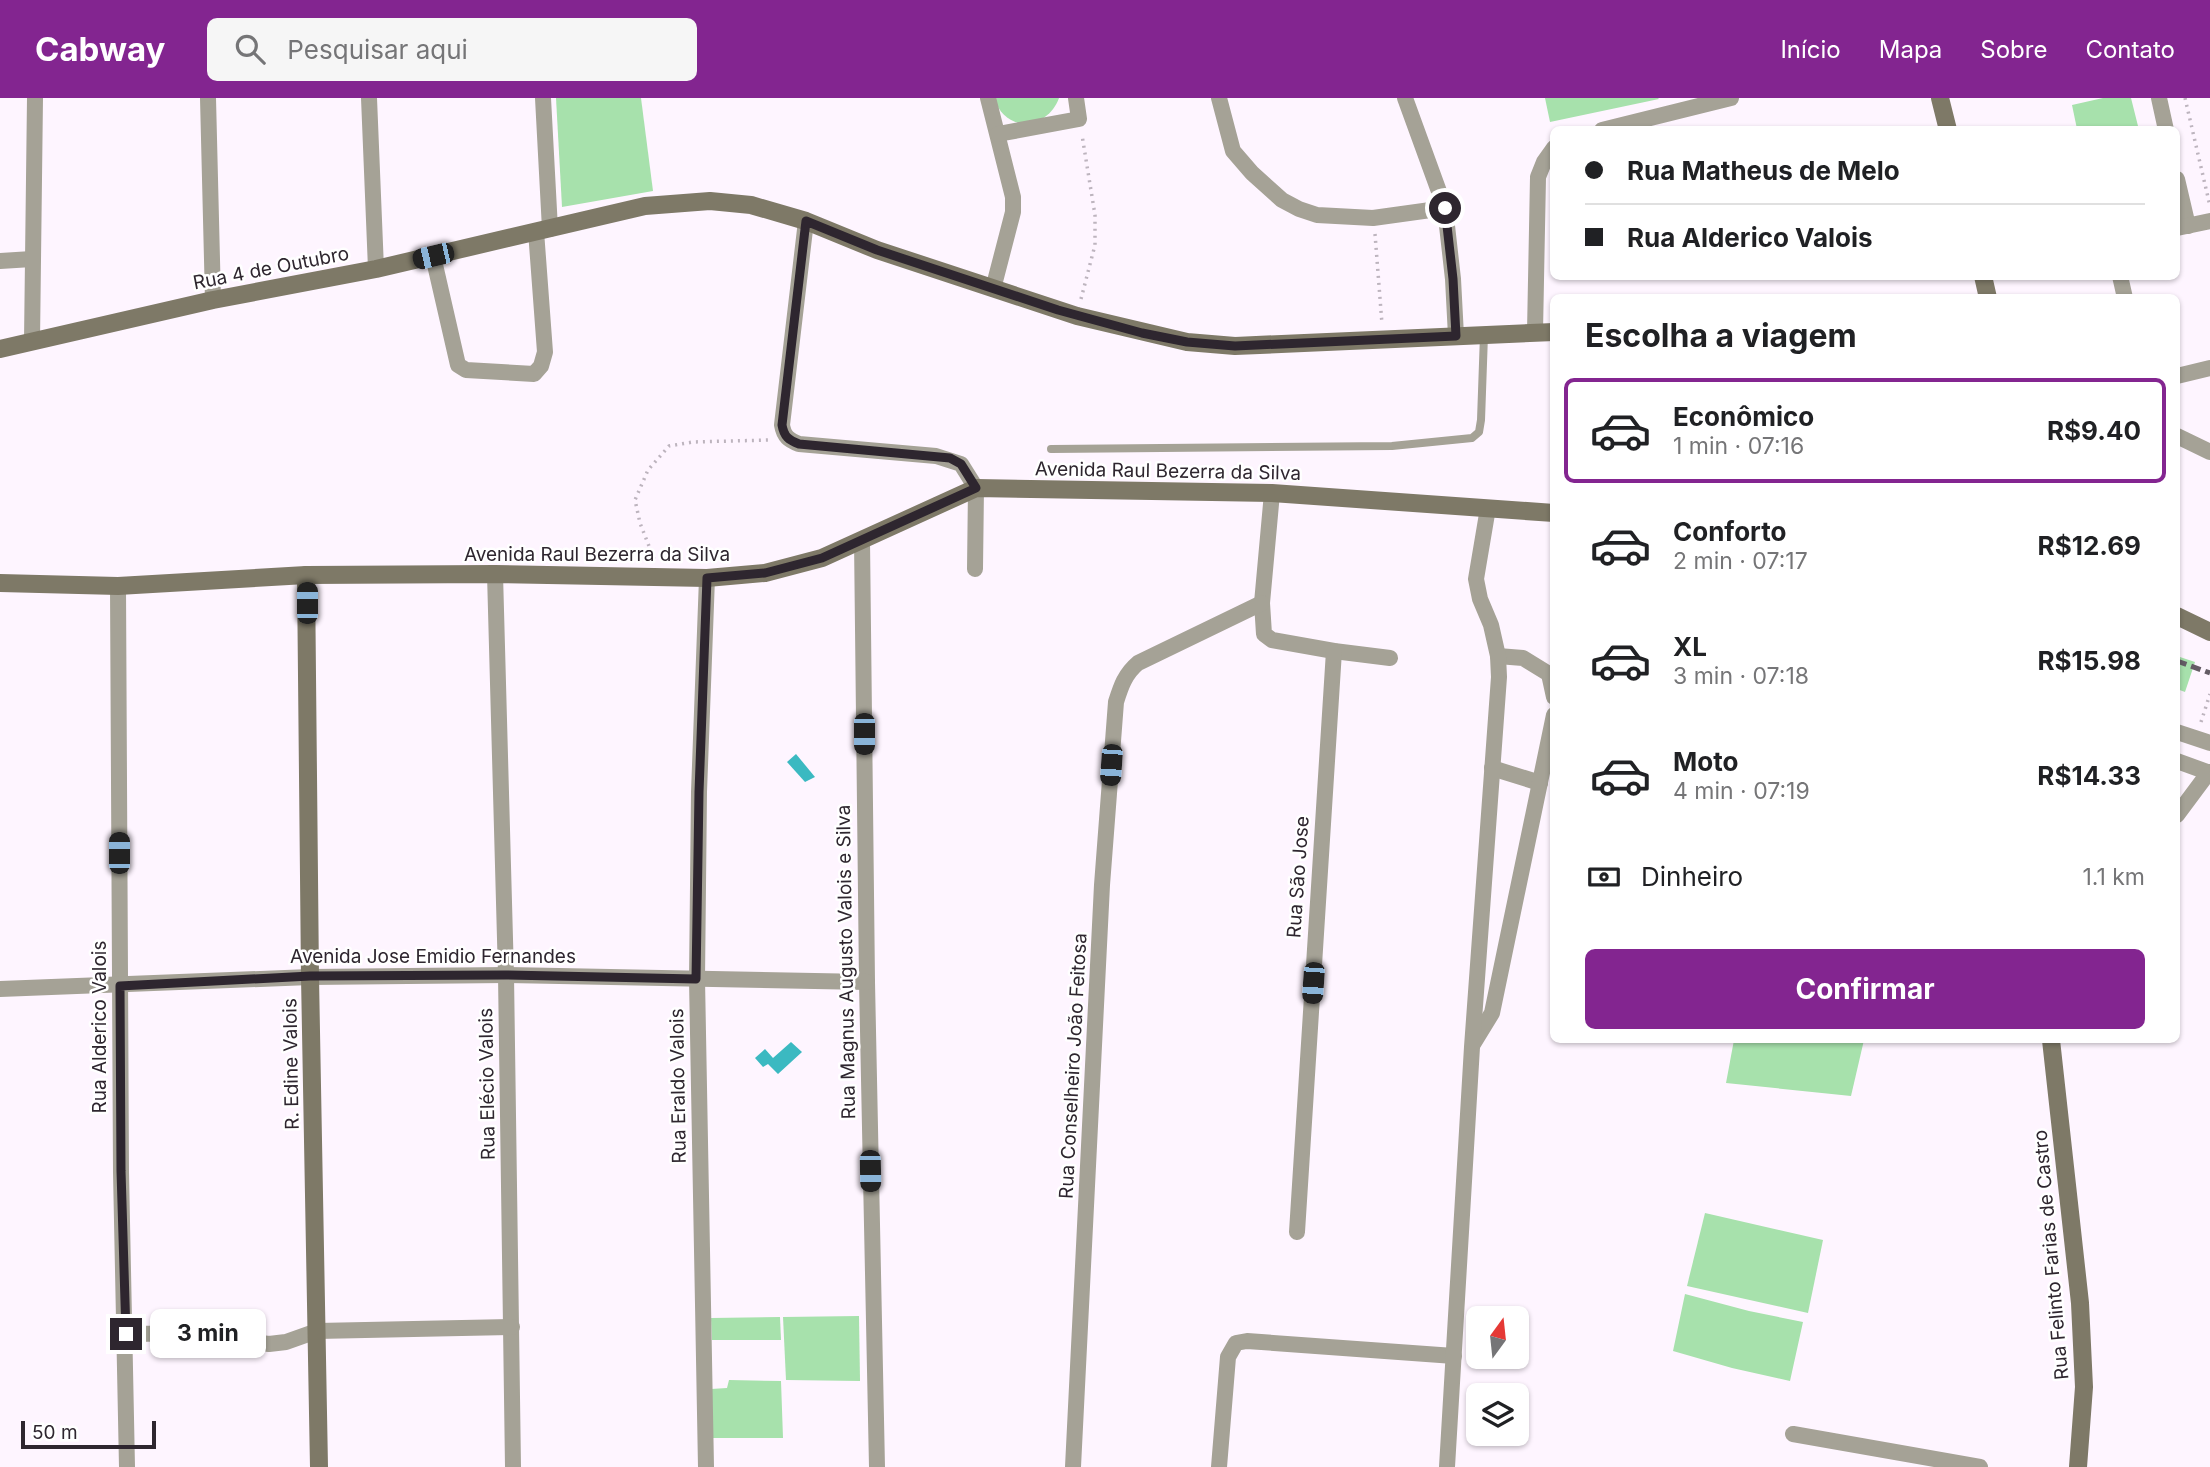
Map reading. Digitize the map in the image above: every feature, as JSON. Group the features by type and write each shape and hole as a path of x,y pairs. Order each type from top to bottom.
{"street":[{"path":"32,341 36,98"},
{"path":"208,98 213,300"},
{"path":"369,98 376,269"},
{"path":"433,256 458,365 467,370 534,374 541,366 545,352 543,98"},
{"path":"988,98 1013,197 1013,212 993,289"},
{"path":"998,134 1079,119 1076,98"},
{"path":"1219,98 1233,151 1252,173 1282,200 1298,209 1317,215 1373,218 1445,208"},
{"path":"1405,98 1445,208 1456,336"},
{"path":"1618,126 1731,98"},
{"path":"1940,98 1947,126"},
{"path":"2160,98 2165,126"},
{"path":"1535,332 1538,177 1550,154"},
{"name":"Rua 4 de Outubro","path":"0,349 213,300 376,269 645,206 710,201 751,205 806,221 877,250 1077,316 1142,333 1217,346 1550,332"},
{"path":"2180,203 2183,227 2210,221"},
{"path":"806,221 783,433 794,442 950,458 961,464 976,488 975,569"},
{"path":"0,261 32,259"},
{"path":"2180,375 2210,368"},
{"path":"2180,437 2210,452"},
{"name":"Avenida Raul Bezerra da Silva","path":"0,583 118,586 306,575 495,574 707,578 765,573 822,558 976,488 1272,493 1550,513"},
{"path":"1272,493 1262,603 1264,634 1272,640 1390,658"},
{"path":"1447,1467 1472,1047 1499,677 1498,656 1491,625 1480,599 1476,579 1488,508"},
{"name":"Rua Magnus Augusto Valois e Silva","path":"862,540 867,982 877,1467"},
{"name":"Rua Elécio Valois","path":"495,574 506,975 513,1467"},
{"name":"R. Edine Valois","path":"306,575 319,1467"},
{"name":"Rua Eraldo Valois","path":"706,1467 696,979 699,792 707,578"},
{"name":"Rua Alderico Valois","path":"118,586 121,1171 127,1467"},
{"name":"Rua Conselheiro João Feitosa","path":"1073,1467 1102,885 1116,702 1121,685 1138,663 1262,603"},
{"path":"2180,617 2210,632"},
{"name":"Rua São Jose","path":"1297,1232 1334,651"},
{"path":"1498,656 1523,658 1549,674 1550,679"},
{"path":"2180,733 2210,743"},
{"path":"1472,1047 1492,1013 1550,734"},
{"path":"2180,762 2210,772 2180,811"},
{"path":"1492,768 1540,783"},
{"name":"Avenida Jose Emidio Fernandes","path":"0,989 310,976 506,975 867,982"},
{"name":"Rua Felinto Farias de Castro","path":"2051,1043 2080,1303 2084,1387 2078,1467"},
{"path":"126,1334 217,1333 269,1344 286,1342 317,1331 512,1327"},
{"path":"1219,1467 1228,1357 1236,1343 1247,1341 1454,1356"},
{"path":"1793,1434 1980,1467"}],"lane":[{"path":"1051,449 1392,446 1472,438 1479,432 1481,420 1484,335"}],"path":[{"path":"2185,98 2210,208"},
{"path":"1077,316 1095,245 1095,215 1079,119"},
{"path":"1373,218 1383,340"},
{"path":"660,577 640,523 635,500 648,470 669,446 693,442 794,442"},
{"path":"2206,708 2210,694"}],"green space":[{"path":"556,98 641,98 653,191 562,207"},
{"path":"994,98 1059,98 1046,116 1027,124 1008,118"},
{"path":"1545,98 1658,98 1659,99 1550,122"},
{"path":"2103,98 2131,98 2138,126 2076,126 2072,105"},
{"path":"2180,657 2195,662 2185,692 2180,690"},
{"path":"1733,1043 1863,1043 1851,1096 1726,1083"},
{"path":"1705,1213 1823,1240 1808,1313 1687,1286"},
{"path":"1685,1294 1803,1322 1790,1381 1673,1351"},
{"path":"859,1316 860,1381 786,1380 783,1317"},
{"path":"780,1317 781,1340 712,1340 711,1318"},
{"path":"729,1380 781,1381 783,1438 712,1438 711,1389 727,1388"}],"water":[{"path":"796,754 815,777 805,782 787,762"},
{"path":"791,1042 802,1052 778,1074 768,1064 763,1067 755,1058 765,1049 773,1058"}],"railway":[{"path":"2180,662 2210,673"}],"route":[{"path":"126,1334 121,1171 120,986 310,976 506,975 696,979 699,792 707,578 765,573 822,558 976,488 961,464 950,458 799,444 788,439 783,433 806,221 877,250 1077,316 1187,342 1235,346 1456,336 1445,208"}]}
